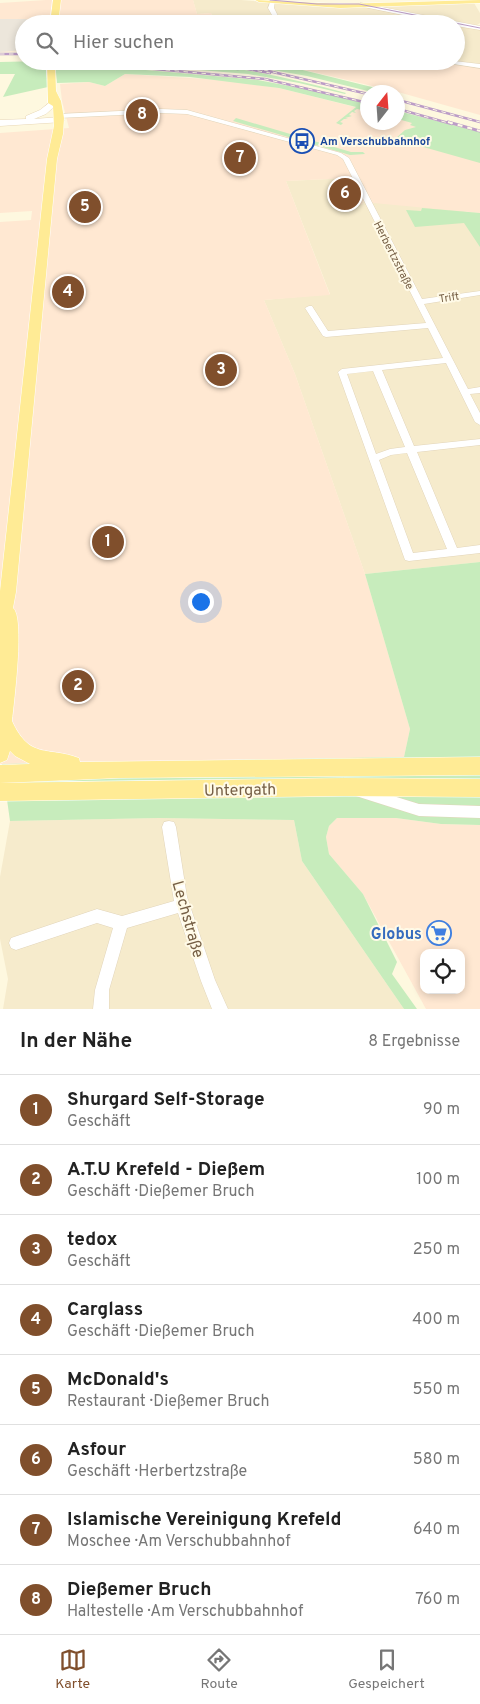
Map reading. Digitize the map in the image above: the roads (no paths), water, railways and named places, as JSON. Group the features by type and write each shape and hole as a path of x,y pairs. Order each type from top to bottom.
{"main road":[{"path":"259,0 320,5 470,0"},
{"path":"55,15 56,1"},
{"path":"361,4 480,1"},
{"path":"0,628 8,592 47,209 52,159 49,140 56,118 52,70"},
{"path":"53,93 52,105 56,118"},
{"path":"0,754 10,642 8,592"},
{"name":"Untergath","path":"4,722 9,737 34,757 55,762 119,769"},
{"name":"Untergath","path":"0,774 119,769 480,766"},
{"name":"Untergath","path":"0,792 344,787 480,788"}],"street":[{"path":"274,1 271,8 275,15"},
{"path":"361,4 414,15"},
{"path":"374,4 389,10"},
{"path":"465,25 480,28"},
{"path":"465,64 480,66"},
{"path":"29,118 44,112 52,105"},
{"name":"Herbertzstraße","path":"56,118 142,112 187,112 339,154 346,158 429,325 480,422"},
{"path":"0,121 56,118"},
{"path":"0,121 56,118"},
{"name":"Trift","path":"418,302 480,293"},
{"path":"309,308 326,334 429,325"},
{"path":"448,360 342,372 409,557 480,549"},
{"path":"376,368 454,553"},
{"path":"464,392 480,390"},
{"path":"374,458 390,452 480,442"},
{"path":"344,787 419,810 480,812"},
{"name":"Lechstraße","path":"169,827 180,897 208,980 220,1009"},
{"path":"16,943 97,916 122,923 183,906"},
{"path":"101,1009 102,990 122,923"}],"tram line":[{"path":"270,0 317,4 359,4 414,15"},
{"path":"465,25 480,28"}],"railway":[{"path":"0,54 15,54"},
{"path":"166,70 265,79 360,101"},
{"path":"253,70 270,73"},
{"path":"264,70 360,92"},
{"path":"405,102 480,122"},
{"path":"405,111 452,124"},
{"path":"448,122 480,131"}],"place":[{"name":"Dießemer Bruch","path":"142,115"},
{"name":"Am Verschubbahnhof","path":"302,141"},
{"name":"Islamische Vereinigung Krefeld","path":"240,158"},
{"name":"Asfour","path":"345,194"},
{"name":"McDonald's","path":"85,207"},
{"name":"Carglass","path":"68,292"},
{"name":"tedox","path":"221,370"},
{"name":"Shurgard Self-Storage","path":"108,542"},
{"name":"A.T.U Krefeld - Dießem","path":"78,686"},
{"name":"Globus","path":"439,933"}]}
